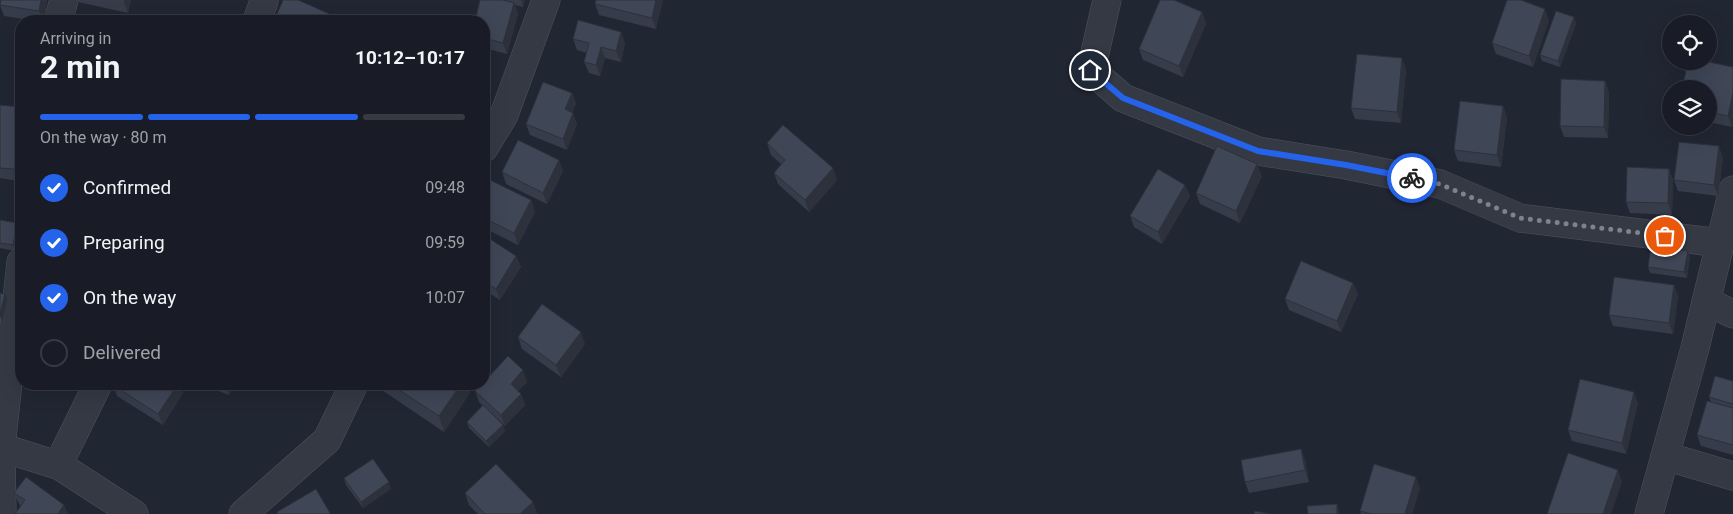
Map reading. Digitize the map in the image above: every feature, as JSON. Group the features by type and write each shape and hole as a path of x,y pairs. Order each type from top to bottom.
{"street":[{"path":"60,15 64,0"},
{"path":"490,138 504,115 546,0"},
{"path":"1107,0 1090,70 1123,98 1258,151 1346,165 1440,184 1520,218 1720,243"},
{"path":"1649,514 1695,348 1733,190"},
{"path":"1706,301 1733,314"},
{"path":"2,514 0,447 15,315"},
{"path":"60,466 61,459 95,390"},
{"path":"243,514 327,440 351,390"},
{"path":"0,447 60,466 134,514"},
{"path":"1665,456 1733,476"}],"building":[{"path":"1,0 41,0 39,11 0,5"},
{"path":"283,0 298,0 332,15 277,15"},
{"path":"480,0 503,0 514,3 503,43 490,40 490,15 476,15"},
{"path":"596,0 656,0 652,18 595,4"},
{"path":"1160,0 1174,0 1202,12 1179,66 1139,49"},
{"path":"1507,0 1521,0 1545,9 1529,56 1492,43"},
{"path":"1556,11 1574,17 1558,61 1540,55"},
{"path":"578,20 621,32 616,51 601,47 596,65 584,62 589,43 573,39"},
{"path":"1357,54 1402,58 1397,112 1351,108"},
{"path":"1717,64 1733,67 1733,93 1728,116 1717,114 1717,80 1684,80 1686,70 1717,70"},
{"path":"1561,79 1605,81 1604,127 1560,126"},
{"path":"543,82 572,93 565,109 573,113 563,139 526,124"},
{"path":"1460,101 1503,106 1497,155 1454,150"},
{"path":"0,105 15,106 14,169 0,168"},
{"path":"783,125 833,168 805,200 774,173 785,160 767,143"},
{"path":"518,140 559,160 543,193 502,172"},
{"path":"1679,142 1719,146 1714,185 1674,180"},
{"path":"1217,146 1257,164 1236,211 1196,193"},
{"path":"1627,167 1669,169 1668,203 1626,202"},
{"path":"1158,169 1185,185 1158,232 1130,216"},
{"path":"490,180 531,200 514,233 490,221"},
{"path":"0,220 15,223 13,245 0,243"},
{"path":"490,239 516,256 496,289 490,285"},
{"path":"1651,245 1688,251 1684,272 1648,267"},
{"path":"1301,261 1353,283 1337,321 1285,299"},
{"path":"1614,277 1674,285 1669,323 1609,315"},
{"path":"0,293 5,294 0,315"},
{"path":"542,304 581,332 556,365 518,337"},
{"path":"508,356 523,370 511,384 521,394 501,415 475,391 490,390 490,376"},
{"path":"1715,376 1733,381 1733,404 1709,397"},
{"path":"1580,379 1634,392 1622,443 1568,430"},
{"path":"121,390 174,390 158,414"},
{"path":"399,390 457,390 439,416"},
{"path":"1707,401 1733,408 1733,445 1697,435"},
{"path":"483,405 503,425 486,441 467,422"},
{"path":"1301,449 1305,470 1245,482 1241,460"},
{"path":"1568,453 1618,470 1603,514 1547,514"},
{"path":"373,459 389,482 361,502 344,478"},
{"path":"496,464 533,502 520,514 485,514 465,493"},
{"path":"1374,464 1416,477 1405,514 1372,514 1360,511"},
{"path":"26,477 64,505 58,514 15,514 25,500 14,493"},
{"path":"316,489 329,514 278,514 277,512"},
{"path":"1337,504 1337,514 1308,514 1307,506"},
{"path":"1255,511 1270,514 1254,514"}],"way so far":[{"path":"1412,178 1440,184 1520,218 1665,236"}],"route":[{"path":"1090,70 1123,98 1258,151 1412,178"}]}
